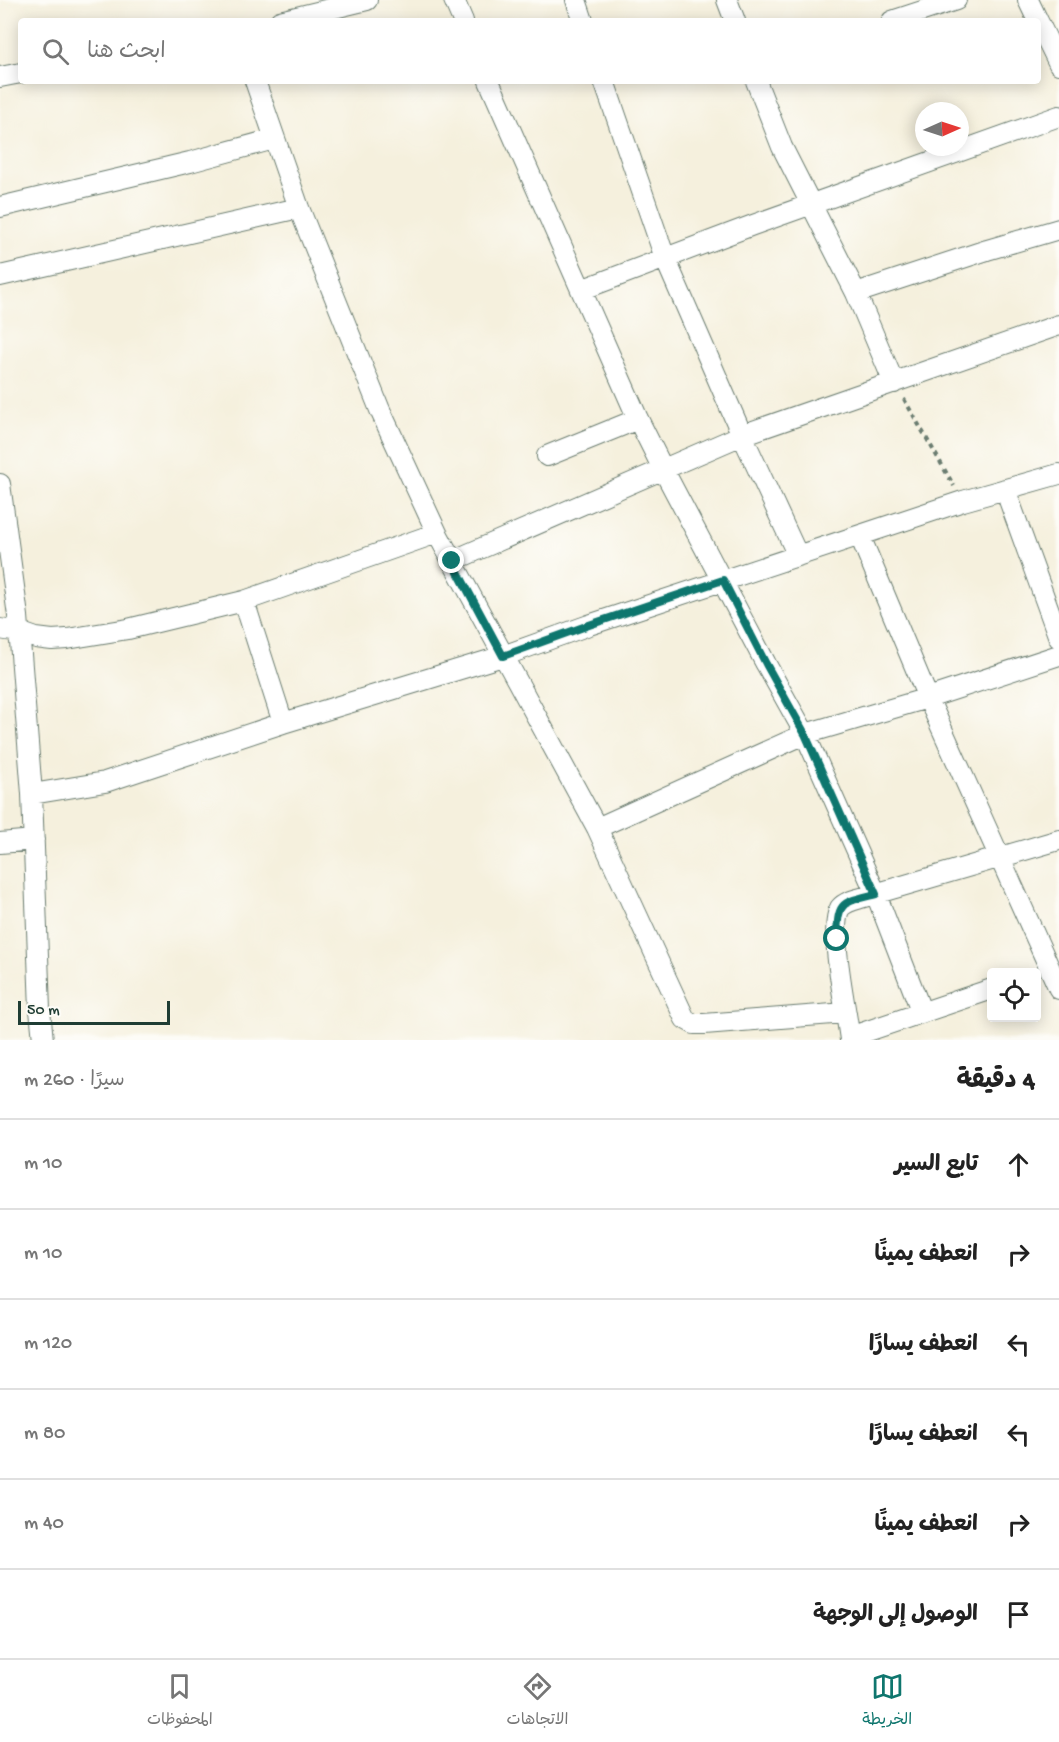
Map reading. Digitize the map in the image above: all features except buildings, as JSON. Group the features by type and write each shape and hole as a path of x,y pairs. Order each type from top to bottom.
{"street":[{"path":"292,18 367,0"},
{"path":"454,0 462,18"},
{"path":"576,0 582,18"},
{"path":"727,0 734,18"},
{"path":"901,18 956,0"},
{"path":"1028,0 1037,18"},
{"path":"1041,27 1059,64"},
{"path":"0,77 18,74"},
{"path":"256,84 299,208 380,410 436,533 597,828 685,1019 704,1024 846,1013"},
{"path":"490,84 638,419 805,734 876,894 922,1012"},
{"path":"605,84 665,258 742,435 798,556"},
{"path":"757,84 782,147 856,293 894,383"},
{"path":"581,290 1059,116"},
{"path":"0,207 190,162 274,139"},
{"path":"0,276 299,208"},
{"path":"856,293 1059,229"},
{"path":"452,561 742,435 1059,325"},
{"path":"547,456 638,419"},
{"path":"32,794 105,782 283,723 503,656 589,625 963,501 1059,474"},
{"path":"0,484 10,631 32,794 43,1040"},
{"path":"1005,489 1059,638"},
{"path":"10,631 36,638 68,639 128,629 244,601 436,533"},
{"path":"860,536 928,698 1059,989"},
{"path":"244,601 283,723"},
{"path":"597,828 805,734 928,698 1059,655"},
{"path":"0,843 34,840"},
{"path":"987,991 850,1039 837,949 840,909 845,903 1059,840"}],"path":[{"path":"894,383 963,501"}],"route":[{"path":"452,561 503,656 723,580 805,734 876,894 845,903 842,906 838,915 837,939"}]}
